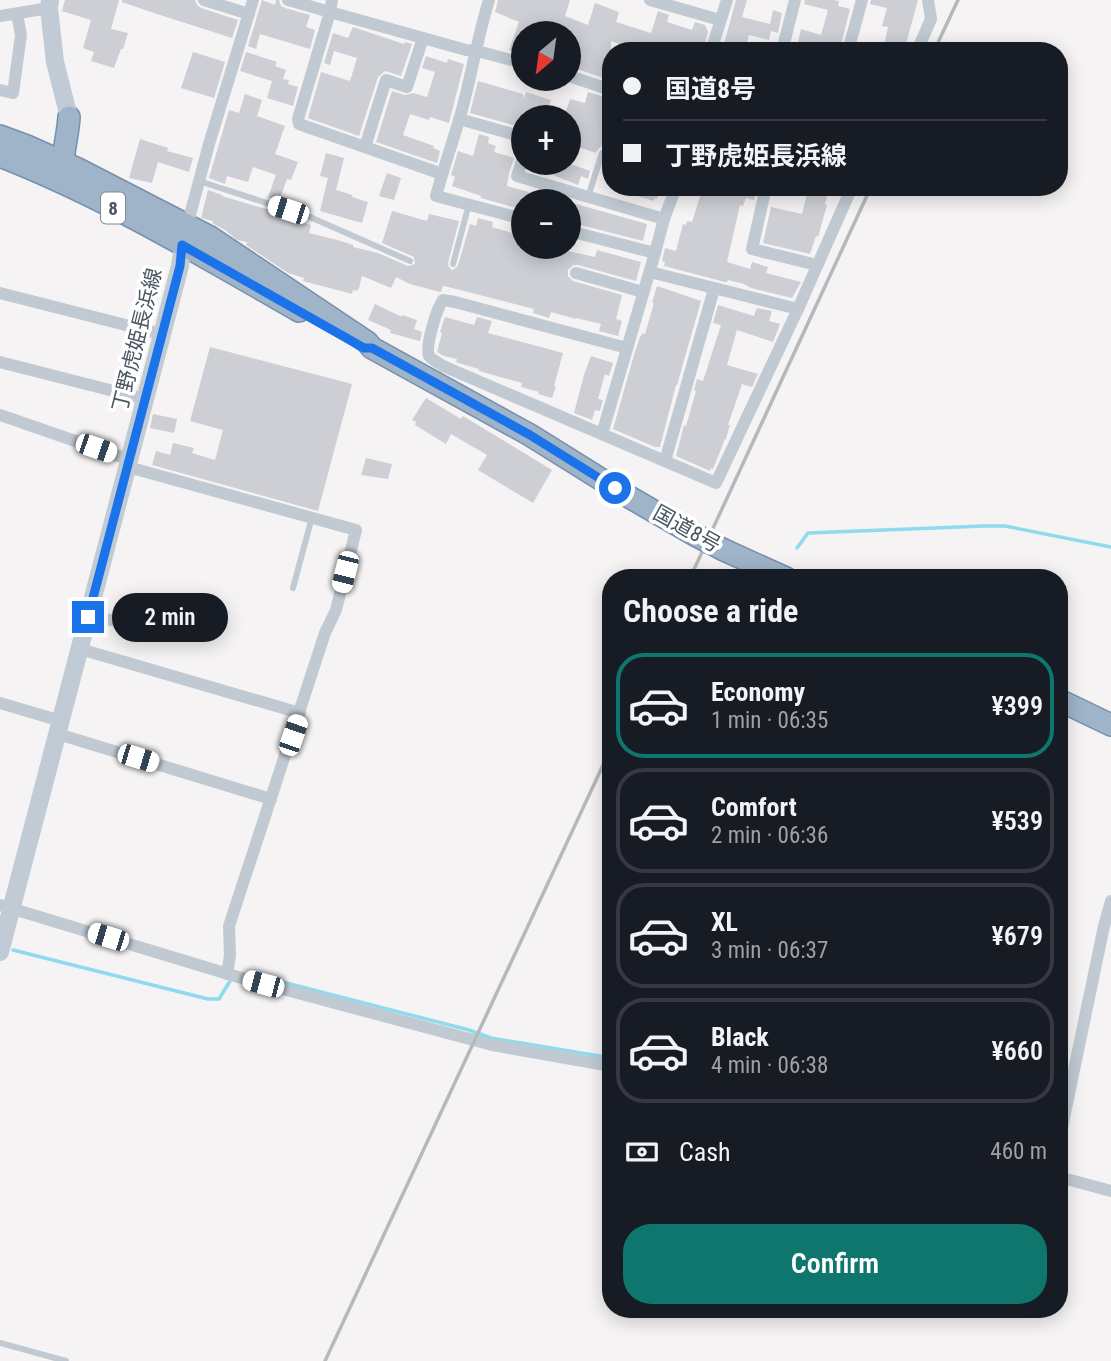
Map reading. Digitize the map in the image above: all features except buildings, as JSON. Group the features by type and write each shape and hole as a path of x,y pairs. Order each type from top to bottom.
{"highway":[{"path":"16,155 56,139 69,117"},
{"path":"69,117 62,157 70,162 63,171 103,198 136,214 146,226"},
{"name":"国道8号","path":"0,136 16,155 146,226 185,235"},
{"name":"国道8号","path":"16,155 70,162 364,348 372,348 530,435 695,535 766,569"},
{"path":"1068,704 1111,725"}],"main road":[{"path":"50,4 55,62 69,117"},
{"name":"丁野虎姫長浜線","path":"0,952 6,906 80,649 180,266 185,235"}],"street":[{"path":"204,0 249,14"},
{"path":"185,235 253,0"},
{"path":"288,0 331,6 423,38 511,60"},
{"path":"489,0 459,119 436,196 511,216"},
{"path":"650,0 720,20"},
{"path":"713,42 727,0"},
{"path":"784,42 795,0"},
{"path":"851,42 862,0"},
{"path":"921,42 931,19 928,0"},
{"path":"0,16 50,4"},
{"path":"331,6 299,124 442,174"},
{"path":"0,90 13,93 21,35 16,14"},
{"path":"365,147 386,80 407,88 423,38"},
{"path":"581,80 602,87"},
{"path":"459,119 511,134"},
{"path":"517,175 664,219"},
{"path":"602,434 673,196"},
{"path":"764,196 752,249 817,265"},
{"path":"627,348 443,300 428,352 432,359 443,366 716,483 798,309 844,196"},
{"path":"581,234 655,253"},
{"path":"650,272 798,309"},
{"path":"576,273 643,292"},
{"path":"665,461 714,289"},
{"path":"0,293 161,334"},
{"path":"0,362 145,400"},
{"path":"0,415 129,463 356,530 335,610 325,633 229,926 230,955 227,974"},
{"path":"88,617 168,626"},
{"path":"80,649 300,713"},
{"path":"0,703 59,727 271,799"},
{"path":"1068,1099 1111,901"},
{"path":"6,906 227,974 492,1045 602,1064"},
{"path":"1068,1179 1111,1191"}],"lane":[{"path":"587,197 602,153"},
{"path":"200,181 310,217 410,261"},
{"path":"453,264 469,204"},
{"path":"293,588 312,517"},
{"path":"0,1343 66,1361"}],"waterway":[{"path":"797,548 808,533 984,526 1005,526 1111,547"},
{"path":"13,950 208,999 219,999 230,981"},
{"path":"259,976 491,1038 602,1056"}],"railway":[{"path":"938,42 958,0"},
{"path":"694,569 867,196"},
{"path":"325,1361 602,767"}],"route":[{"path":"88,617 180,266 182,245 364,348 372,348 530,435 615,488"}]}
